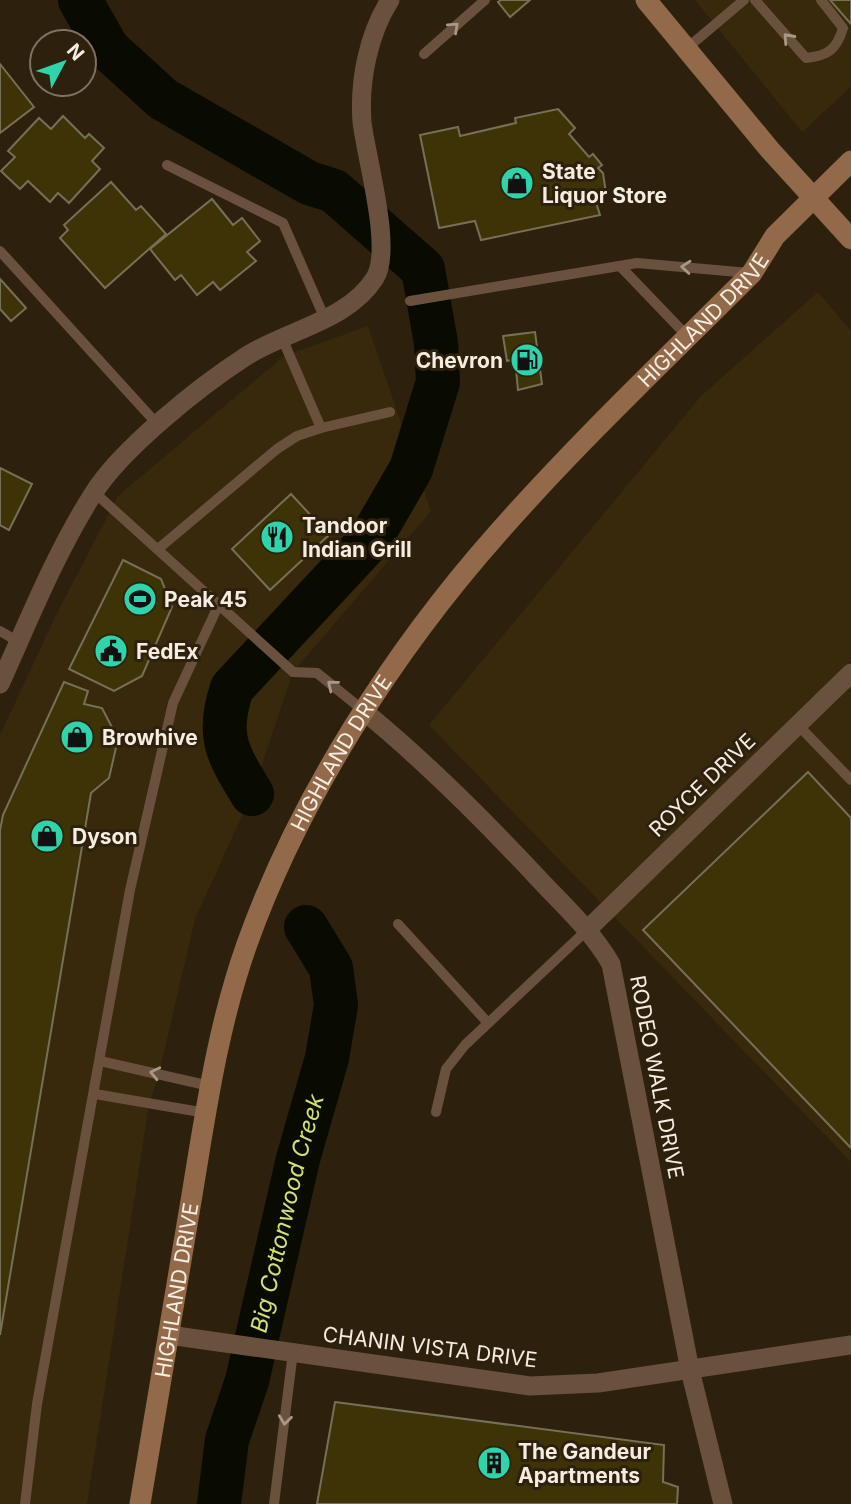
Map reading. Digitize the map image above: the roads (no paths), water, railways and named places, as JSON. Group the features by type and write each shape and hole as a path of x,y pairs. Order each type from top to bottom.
{"main road":[{"path":"646,0 851,239"},
{"name":"HIGHLAND DRIVE","path":"140,1504 210,1086 231,995 266,895 312,798 417,635 497,534 752,273 775,236 851,161"}],"street":[{"path":"0,684 52,569 94,492 122,459 158,426 246,356 345,307 376,277 381,250 377,206 362,119 363,76 371,39 390,0"},
{"name":"ROYCE DRIVE","path":"587,930 851,673"},
{"name":"RODEO WALK DRIVE","path":"365,712 420,757 587,930 611,964 690,1370 723,1504"},
{"name":"CHANIN VISTA DRIVE","path":"169,1335 530,1386 598,1382 851,1345"}],"lane":[{"path":"424,54 485,0"},
{"path":"686,49 744,0"},
{"path":"755,0 806,58 824,57 838,44 844,28 821,0"},
{"path":"167,165 283,223 325,319"},
{"path":"0,251 158,426"},
{"path":"410,302 637,263 752,273"},
{"path":"620,265 688,337"},
{"path":"281,337 321,428"},
{"path":"158,549 277,449 298,436 390,412"},
{"path":"94,492 293,672 317,673 365,712"},
{"path":"25,1504 37,1404 130,890 173,703 219,604"},
{"path":"0,631 19,642"},
{"path":"798,725 851,780"},
{"path":"398,924 488,1023"},
{"path":"436,1112 446,1069 488,1023 587,930"},
{"path":"100,1061 210,1086"},
{"path":"95,1094 206,1113"},
{"path":"274,1504 293,1352"}],"waterway":[{"name":"Big Cottonwood Creek","path":"80,0 108,49 163,99 309,183 334,191 423,269 436,343 438,382 411,469 370,540 232,688 225,719 227,744 230,755 252,794"},
{"name":"Big Cottonwood Creek","path":"219,1504 227,1440 247,1381 298,1159 327,1058 336,1005 331,968 306,927"}],"place":[{"name":"State Liquor Store","path":"517,183"},
{"name":"Chevron","path":"527,360"},
{"name":"Tandoor Indian Grill","path":"277,537"},
{"name":"Peak 45","path":"140,599"},
{"name":"FedEx","path":"111,651"},
{"name":"Browhive","path":"77,737"},
{"name":"Dyson","path":"47,836"},
{"name":"The Gandeur Apartments","path":"494,1463"}]}
